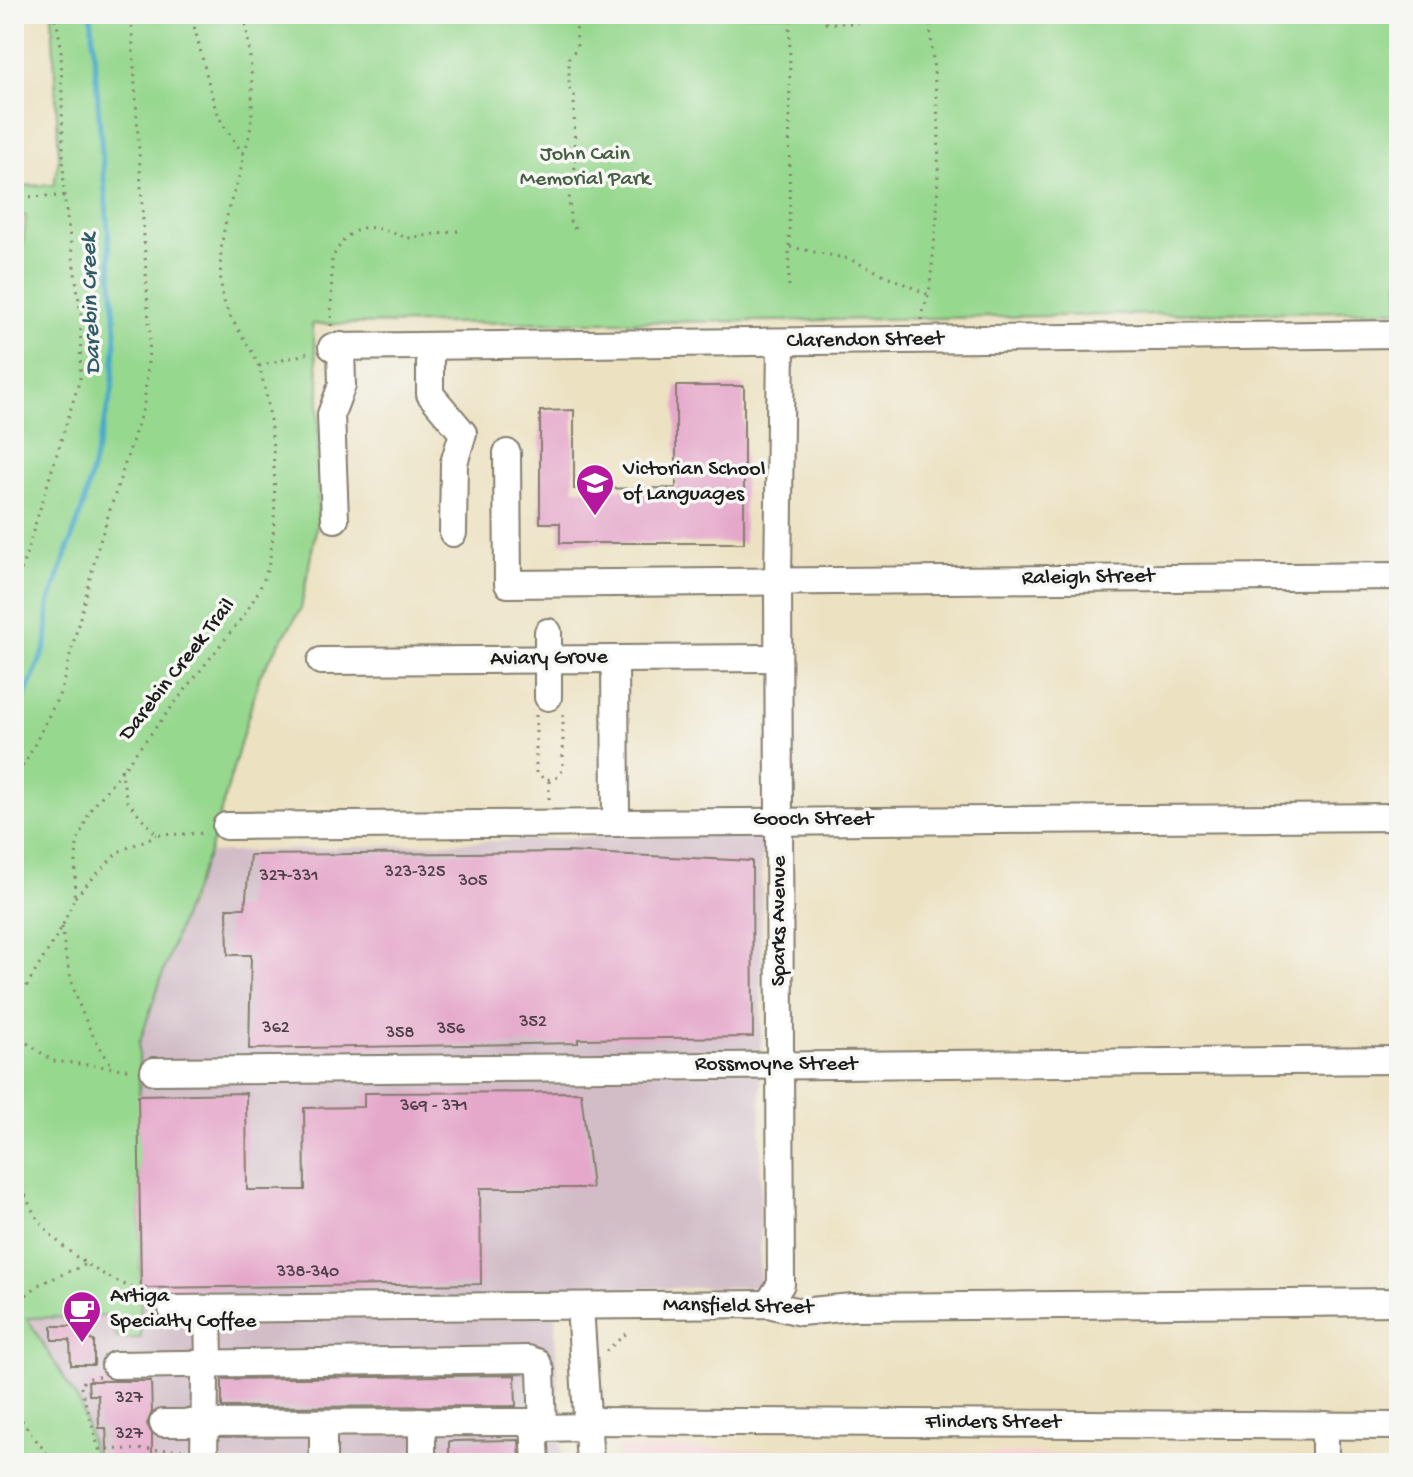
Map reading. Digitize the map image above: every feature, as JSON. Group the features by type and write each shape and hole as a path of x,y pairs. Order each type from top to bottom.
{"street":[{"name":"Clarendon Street","path":"336,347 1399,334"},
{"name":"Sparks Avenue","path":"768,1304 781,1284 778,581 781,343"},
{"path":"430,346 430,394 463,433 454,463 453,533"},
{"path":"335,519 331,414 342,385 336,347"},
{"name":"Raleigh Street","path":"507,453 508,584 1399,576"},
{"path":"548,632 549,708"},
{"name":"Aviary Grove","path":"321,661 778,658"},
{"path":"615,659 616,822"},
{"name":"Gooch Street","path":"226,826 1399,817"},
{"name":"Rossmoyne Street","path":"154,1071 1399,1060"},
{"name":"Mansfield Street","path":"172,1309 768,1304 800,1312 852,1307 1399,1302"},
{"path":"580,1306 590,1463"},
{"path":"204,1456 205,1377 209,1364 208,1309"},
{"path":"108,1371 209,1364 528,1359 537,1362 541,1371 536,1463"},
{"path":"422,1421 422,1463"},
{"name":"Flinders Street","path":"163,1423 422,1421 538,1425 1399,1426"},
{"path":"323,1423 323,1463"},
{"path":"1325,1425 1325,1463"}],"path":[{"path":"14,593 80,379 81,315 64,196 61,46 55,14"},
{"path":"14,780 61,691 99,544 144,405 150,341 131,14"},
{"path":"191,14 214,104 222,123 243,154"},
{"name":"Darebin Creek Trail","path":"14,1006 62,927 74,899 77,842 90,811 244,615 260,590 268,567 273,527 268,414 259,366 224,300 220,261 224,226 249,138 252,100 245,14"},
{"path":"575,229 570,221 569,189 575,183 574,95 569,88 569,56 577,49 576,14"},
{"path":"789,286 790,14"},
{"path":"825,14 826,23 858,23"},
{"path":"789,246 849,259 929,295 937,217 939,130 929,14"},
{"path":"14,197 64,196"},
{"path":"259,366 336,347 332,258 344,239 354,231 366,227 408,238 458,231"},
{"path":"549,708 563,769 558,777 549,780 536,773 549,708"},
{"path":"121,769 127,801 157,835"},
{"path":"549,780 549,801"},
{"path":"74,899 118,852 157,835 215,833 226,826"},
{"path":"62,927 65,963 78,1007 95,1043 114,1069"},
{"path":"14,1034 53,1061 154,1071"},
{"path":"14,1055 14,1112"},
{"path":"14,1165 34,1213 47,1231 87,1264 135,1289"},
{"path":"14,1305 40,1284 87,1264"},
{"path":"604,1353 629,1331"},
{"path":"103,1463 80,1384 108,1371"},
{"path":"14,1406 54,1463"},
{"path":"99,1449 204,1456"}],"shaded area":[{"path":"762,830 760,1287 556,1289 555,1333 562,1463 96,1463 81,1406 27,1317 108,1316 138,1095 139,1044 181,920 209,853"},
{"path":"617,1447 1204,1457 1205,1463 618,1463"}],"green space":[{"name":"John Cain Memorial Park","path":"52,14 1399,14 1399,310 772,321 312,324 319,380 318,518 301,609 260,675 209,853 181,920 139,1044 141,1338 117,1338 108,1316 27,1318 81,1406 96,1463 14,1463 15,319 26,216 14,215 14,186 54,185 59,158"}],"building":[{"path":"676,386 744,386 744,543 560,543 560,523 540,523 540,411 574,410 574,489 676,488"},
{"path":"568,852 752,861 753,1037 249,1049 251,955 228,955 227,908 245,908 250,855"},
{"path":"581,1092 592,1188 480,1188 481,1284 141,1288 138,1095 246,1093 247,1190 305,1190 304,1108 364,1107 364,1093"},
{"name":"Artiga Specialty Coffee","path":"74,1321 90,1321 94,1365 71,1365 70,1340 52,1340 52,1326 74,1326"},
{"path":"515,1375 516,1406 222,1407 222,1379"},
{"path":"88,1381 151,1381 152,1412 147,1424 152,1434 152,1463 108,1463 106,1428 99,1428 98,1395 89,1395"},
{"path":"519,1440 520,1463 449,1463 449,1441"}],"waterway":[{"name":"Darebin Creek","path":"14,722 46,646 49,604 82,509 112,392 116,331 91,14"}],"place":[{"name":"Victorian School of Languages","path":"595,517"},
{"name":"Artiga Specialty Coffee","path":"82,1344"}]}
